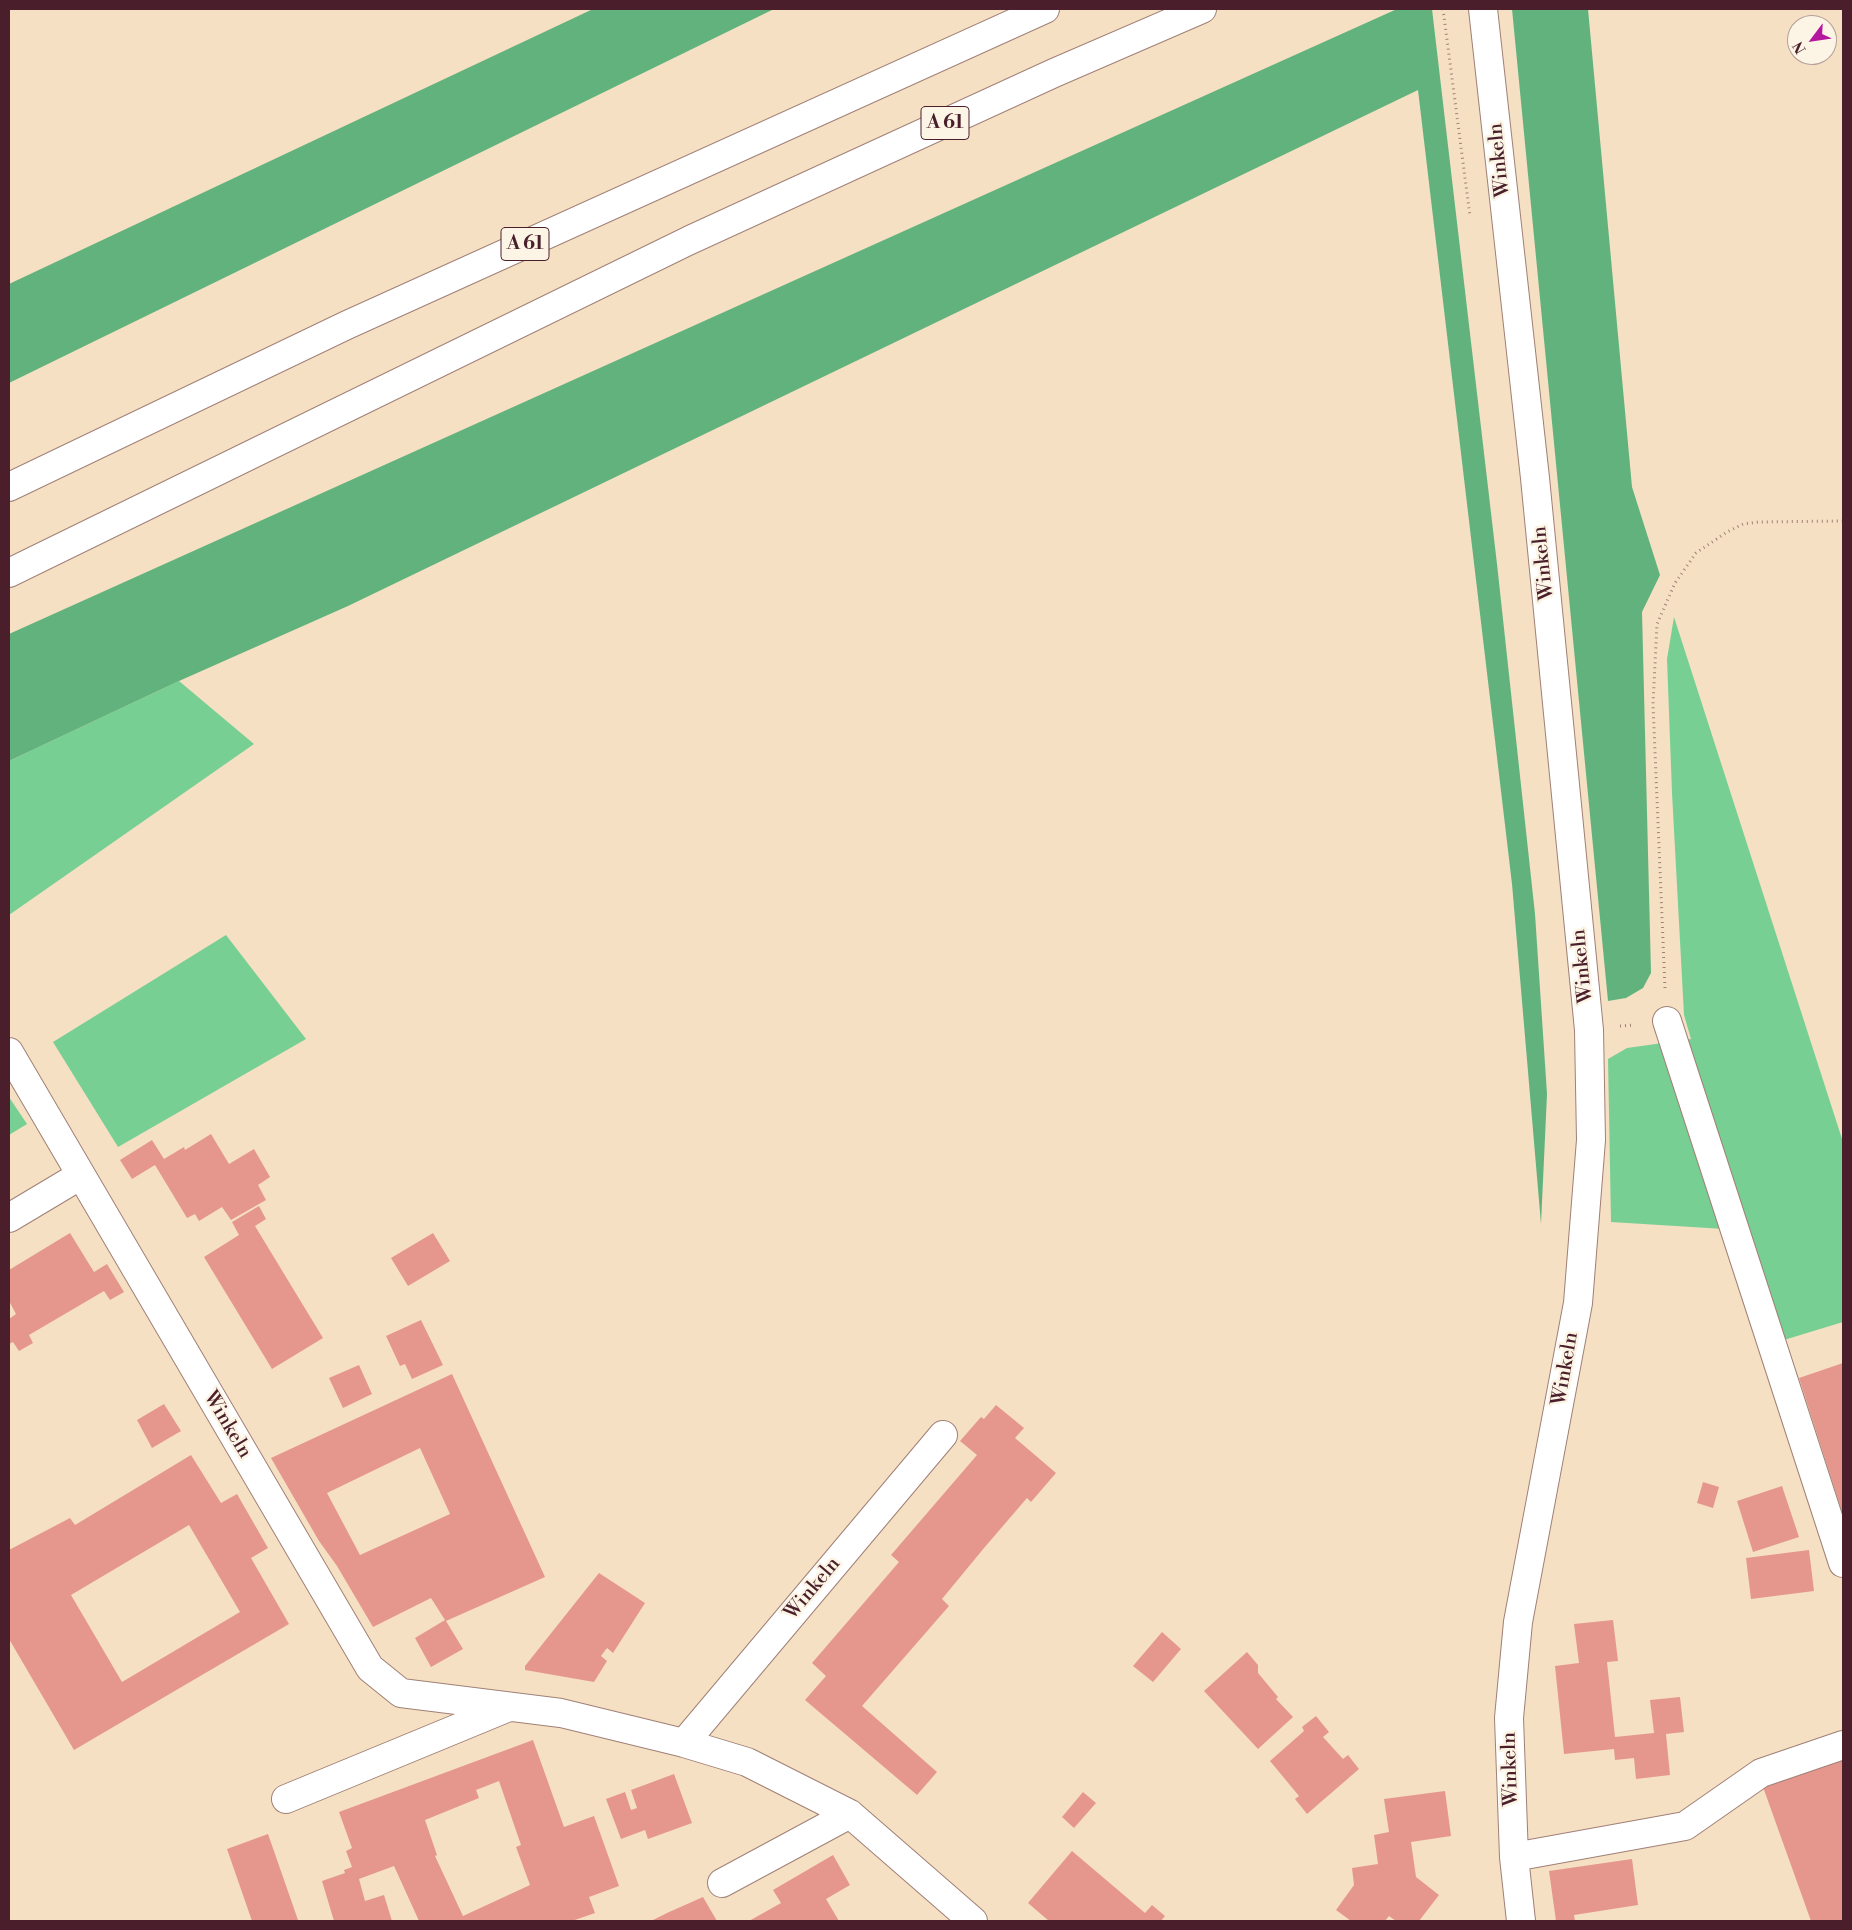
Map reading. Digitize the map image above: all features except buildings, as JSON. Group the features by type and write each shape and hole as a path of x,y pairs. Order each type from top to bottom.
{"main road":[{"name":"A 61","path":"9,487 347,324 1045,9"},
{"name":"A 61","path":"9,573 690,240 1054,73 1202,9"},
{"name":"Winkeln","path":"1483,9 1535,478 1589,1030 1591,1140 1578,1303 1516,1638 1510,1718 1514,1857 1521,1921"},
{"path":"1667,1022 1678,1050 1843,1563"},
{"name":"Winkeln","path":"9,1052 370,1668 401,1693 561,1713 684,1743 747,1762 850,1814 973,1921"},
{"path":"9,1218 81,1175"},
{"name":"Winkeln","path":"684,1743 943,1435"},
{"path":"286,1799 510,1706"},
{"path":"1514,1857 1685,1826 1761,1773 1843,1745"},
{"path":"722,1883 850,1814"}],"path":[{"path":"1443,9 1471,220"},
{"path":"1589,1030 1667,1022 1653,704 1657,624 1675,583 1696,553 1743,524 1758,522 1843,521"}],"green space":[{"path":"593,9 774,9 9,383 9,284"},
{"path":"1397,9 1432,9 1497,564 1535,914 1547,1094 1541,1224 1512,884 1418,90 348,606 179,681 9,761 9,634"},
{"path":"1512,9 1588,9 1632,487 1660,575 1642,612 1651,973 1643,988 1626,998 1608,1001"},
{"path":"1674,617 1843,1142 1843,1322 1761,1347 1724,1229 1611,1222 1608,1059 1627,1048 1691,1039 1684,1015 1672,793 1667,659"},
{"path":"179,681 254,744 9,915 9,761"},
{"path":"226,935 306,1039 118,1147 53,1042"},
{"path":"9,1097 27,1124 9,1135"}]}
